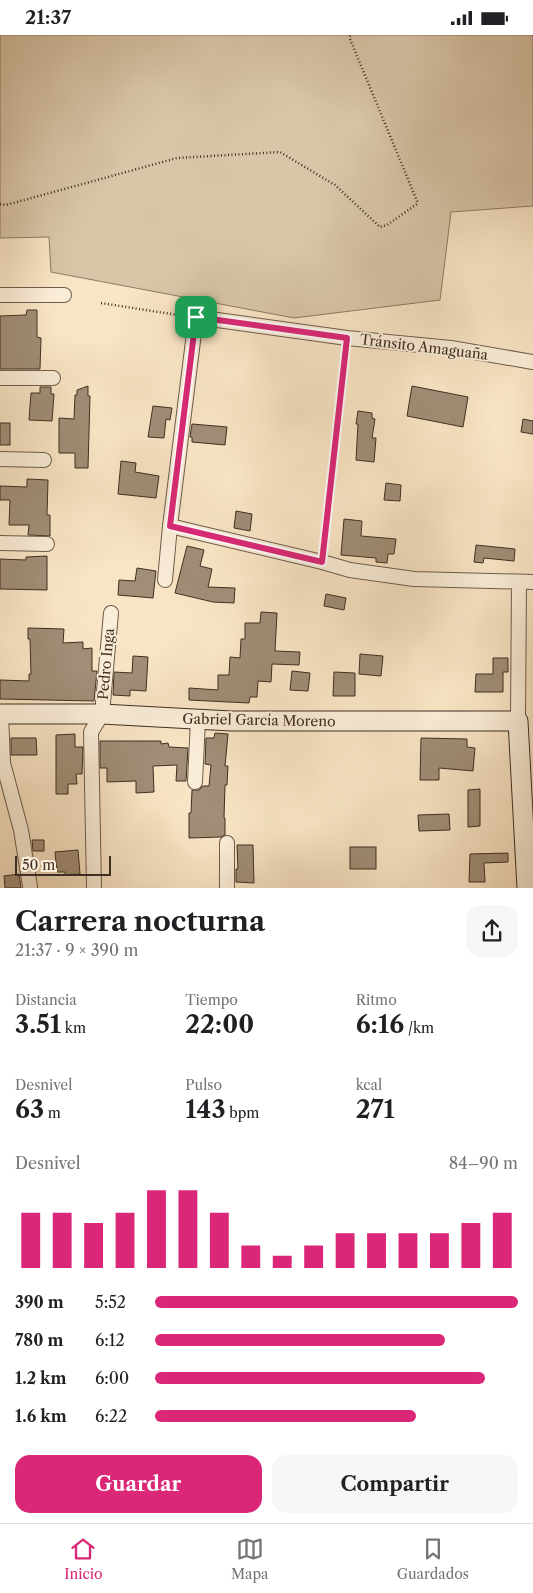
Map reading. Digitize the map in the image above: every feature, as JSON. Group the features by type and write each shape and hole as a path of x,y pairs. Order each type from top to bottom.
{"street":[{"path":"0,295 64,295"},
{"path":"165,580 196,317"},
{"name":"Tránsito Amaguaña","path":"196,317 347,338 451,348 533,361"},
{"path":"0,377 53,378"},
{"path":"0,459 44,460"},
{"path":"170,526 350,570 414,579 526,582 518,721 527,788 527,888"},
{"path":"0,543 47,545"},
{"name":"Pedro Inga","path":"102,715 111,613"},
{"path":"0,714 3,763 21,830 30,886"},
{"name":"Gabriel García Moreno","path":"0,714 102,715 250,721 518,721"},
{"path":"94,888 91,732 102,715"},
{"path":"195,781 198,719"},
{"path":"227,843 227,888"}],"path":[{"path":"0,204 6,205 177,158 280,152 335,185 380,227 387,225 417,204 417,201 350,35"},
{"path":"101,303 196,317"},
{"path":"322,562 347,338"}],"shaded area":[{"path":"0,35 533,35 533,206 451,212 440,300 294,318 51,272 49,237 0,238"}],"building":[{"path":"27,310 37,310 37,337 41,338 40,369 0,369 0,316 26,315"},
{"path":"88,386 88,396 90,396 88,468 75,468 75,453 59,453 59,418 74,419 77,390"},
{"path":"412,386 468,397 463,427 407,416"},
{"path":"40,387 51,387 51,394 54,394 52,421 29,420 31,393 40,393"},
{"path":"153,406 172,408 170,420 166,419 164,438 148,437"},
{"path":"358,411 372,413 372,418 375,419 372,438 376,438 374,462 356,460"},
{"path":"523,419 533,421 533,434 521,432"},
{"path":"0,423 10,423 10,445 0,445"},
{"path":"192,424 227,427 225,445 192,442 192,437 190,437"},
{"path":"121,461 136,463 135,472 159,476 156,498 118,494"},
{"path":"27,479 48,480 47,515 50,515 50,536 28,535 29,525 9,525 10,500 0,500 0,486 27,487"},
{"path":"386,483 401,485 400,501 384,500"},
{"path":"236,511 252,514 250,531 234,528"},
{"path":"344,519 362,521 361,536 396,539 394,554 388,554 387,563 376,562 376,558 341,555"},
{"path":"476,545 515,549 514,561 484,558 483,563 474,562"},
{"path":"187,546 204,550 200,566 212,569 208,587 235,588 234,603 213,602 175,593"},
{"path":"47,556 47,590 0,589 0,559 26,560 26,557"},
{"path":"137,568 156,571 153,598 118,595 119,580 135,581"},
{"path":"326,594 346,598 344,610 324,606"},
{"path":"261,612 277,613 275,651 300,652 299,665 272,664 271,682 258,681 257,697 250,697 249,703 189,700 189,688 218,690 218,675 229,675 230,657 240,658 241,639 245,639 245,623 260,623"},
{"path":"28,628 64,629 63,643 83,642 83,649 92,648 92,671 97,671 94,701 0,699 0,680 29,681 29,674 31,674"},
{"path":"360,654 383,656 381,676 359,674"},
{"path":"133,656 148,657 146,691 130,690 130,696 113,695 114,672 132,673"},
{"path":"493,658 508,658 508,672 503,672 503,692 475,692 476,674 493,674"},
{"path":"292,671 310,673 308,691 290,690"},
{"path":"334,672 355,673 355,696 333,696"},
{"path":"215,733 228,734 225,766 228,766 227,785 225,785 225,835 221,837 189,838 189,813 191,813 192,790 199,790 203,786 209,786 211,765 205,764 206,738 214,738"},
{"path":"75,734 75,747 83,747 82,774 76,774 77,784 68,784 68,794 56,794 56,735"},
{"path":"11,738 36,738 37,755 11,755"},
{"path":"421,738 467,739 467,747 475,748 473,771 439,768 439,780 420,780"},
{"path":"100,741 161,741 161,744 168,743 169,747 188,748 186,781 176,781 177,765 153,766 154,792 136,793 136,781 107,782 107,768 100,768"},
{"path":"480,789 480,826 468,827 468,790"},
{"path":"449,814 450,830 419,831 418,815"},
{"path":"32,840 44,840 44,851 33,851"},
{"path":"237,845 253,845 254,883 236,882 236,869 238,869"},
{"path":"350,847 376,847 376,869 350,869"},
{"path":"78,850 80,874 65,875 65,872 57,872 55,852"},
{"path":"508,853 508,862 484,863 485,882 469,882 470,854"},
{"path":"19,874 21,888 5,888 4,876"}],"route":[{"path":"196,317 347,338 322,562 170,526 196,317"}]}
